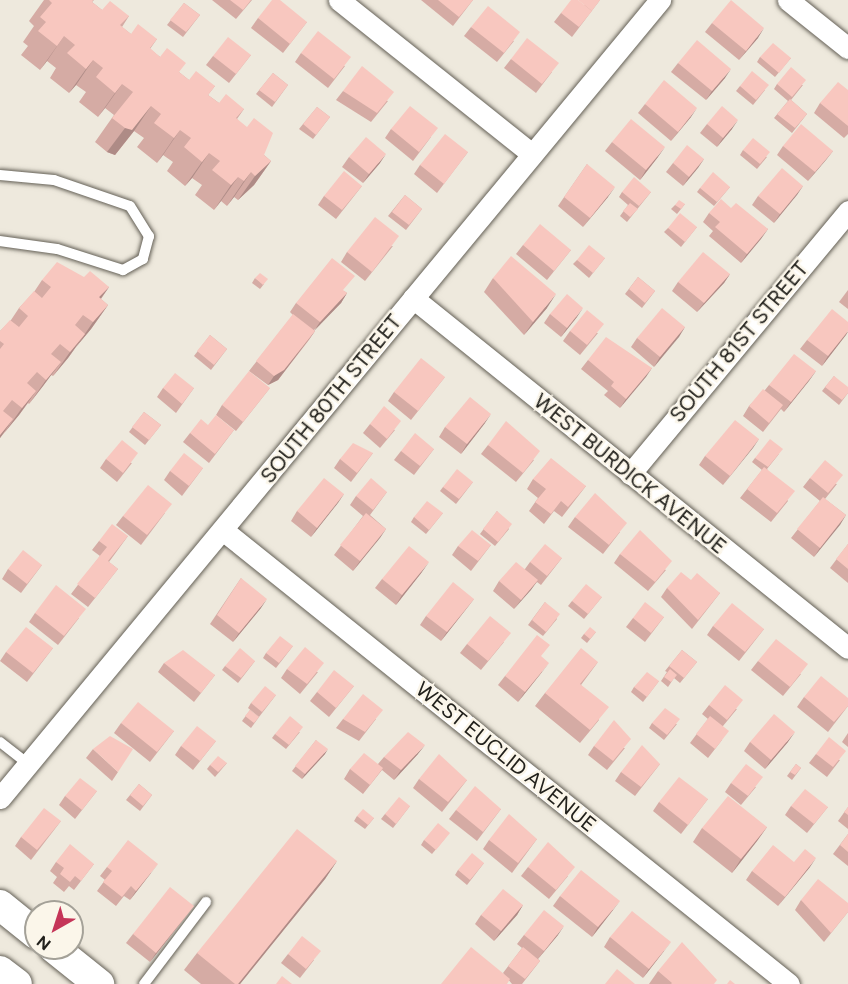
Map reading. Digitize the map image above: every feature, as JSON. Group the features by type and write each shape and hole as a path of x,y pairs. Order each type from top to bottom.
{"main road":[{"path":"0,905 24,924"},
{"path":"69,960 99,984"},
{"path":"0,971 17,984"}],"street":[{"path":"339,0 532,154"},
{"name":"SOUTH 80TH STREET","path":"0,798 224,531 660,0"},
{"path":"788,0 848,48"},
{"name":"SOUTH 81ST STREET","path":"630,474 848,211"},
{"name":"WEST BURDICK AVENUE","path":"413,298 848,648"},
{"name":"WEST EUCLID AVENUE","path":"224,531 789,984"}],"lane":[{"path":"0,175 54,180 130,206 149,236 143,259 123,270 57,249 0,241"},
{"path":"0,742 28,764"},
{"path":"144,984 206,902"}],"building":[{"path":"49,0 93,0 92,2 102,10 110,1 129,16 120,25 131,34 138,24 157,39 150,48 160,57 167,48 186,63 179,72 189,80 196,71 215,86 208,95 219,103 226,94 244,109 236,118 247,127 254,118 273,133 264,155 271,161 255,176 251,172 244,181 238,177 231,185 212,170 220,161 209,153 202,162 184,147 191,138 180,130 174,138 154,123 161,114 151,106 132,130 125,128 112,118 133,92 122,84 115,93 96,77 103,68 93,60 86,69 67,53 75,45 64,36 57,46 38,31 46,22 40,17 52,3"},
{"path":"230,0 251,0 243,10"},
{"path":"272,0 280,0 307,22 290,44 258,18"},
{"path":"438,0 473,0 459,17"},
{"path":"571,0 578,0 592,11 579,27 561,13"},
{"path":"578,0 600,0 592,11"},
{"path":"731,0 764,28 746,51 712,23"},
{"path":"184,3 200,15 186,32 170,20"},
{"path":"488,6 520,32 504,53 471,27"},
{"path":"318,31 351,57 334,79 301,53"},
{"path":"228,37 251,55 236,74 213,56"},
{"path":"527,38 559,63 542,84 511,59"},
{"path":"697,40 731,69 712,91 678,63"},
{"path":"773,43 791,58 779,73 760,57"},
{"path":"362,66 394,92 377,113 343,91"},
{"path":"791,67 806,80 792,97 777,84"},
{"path":"752,71 769,85 756,100 740,86"},
{"path":"273,73 288,85 275,102 259,90"},
{"path":"664,80 697,108 678,132 645,104"},
{"path":"838,82 848,90 848,126 820,103"},
{"path":"790,99 807,114 795,128 777,114"},
{"path":"410,106 438,128 419,152 391,129"},
{"path":"722,106 738,120 723,138 707,124"},
{"path":"317,107 330,117 316,135 303,124"},
{"path":"631,119 665,147 646,170 612,142"},
{"path":"801,124 833,151 815,172 783,146"},
{"path":"445,134 468,152 444,184 420,165"},
{"path":"366,137 386,154 369,174 349,157"},
{"path":"753,138 770,152 760,164 743,150"},
{"path":"687,145 704,159 689,177 673,163"},
{"path":"587,164 615,187 590,218 564,197"},
{"path":"782,168 803,186 780,214 758,196"},
{"path":"344,171 362,186 342,210 324,196"},
{"path":"713,172 730,187 717,202 700,188"},
{"path":"634,177 651,192 639,206 622,192"},
{"path":"405,195 422,209 409,225 392,212"},
{"path":"721,199 731,208 736,203 768,229 747,254 715,227 720,222 709,213"},
{"path":"679,200 685,204 681,209 675,205"},
{"path":"630,203 638,209 630,217 623,211"},
{"path":"680,213 697,227 685,242 668,228"},
{"path":"375,217 399,236 372,272 347,252"},
{"path":"540,224 571,250 554,271 523,245"},
{"path":"589,245 605,258 593,273 577,260"},
{"path":"703,252 730,274 704,303 678,282"},
{"path":"511,256 556,294 533,322 493,278"},
{"path":"332,258 355,276 343,290 347,293 320,322 296,303"},
{"path":"57,262 84,277 90,271 109,287 99,297 108,305 93,322 83,315 75,325 85,334 70,352 60,344 51,354 61,362 46,380 37,372 27,383 36,391 22,408 12,400 3,411 13,419 0,435 0,349 4,344 0,341 0,331 10,320 19,327 28,316 19,308 34,291 42,298 51,287 42,280"},
{"path":"260,273 268,279 263,285 255,278"},
{"path":"638,277 655,291 645,303 629,289"},
{"path":"567,294 583,308 567,328 550,314"},
{"path":"662,308 685,327 660,357 637,338"},
{"path":"832,309 848,322 848,331 828,356 807,340"},
{"path":"587,310 604,324 587,345 570,331"},
{"path":"293,314 315,331 284,370 274,376 256,361"},
{"path":"210,335 227,349 214,365 197,351"},
{"path":"606,337 652,368 626,399 611,386 614,382 588,360"},
{"path":"794,354 816,371 791,402 769,385"},
{"path":"421,358 445,377 418,411 394,392"},
{"path":"249,371 270,388 243,422 222,405"},
{"path":"175,373 194,388 182,404 163,388"},
{"path":"834,376 848,387 848,393 842,400 825,387"},
{"path":"763,389 783,405 769,423 749,406"},
{"path":"470,397 491,414 467,444 445,427"},
{"path":"384,406 401,421 387,439 370,424"},
{"path":"144,412 161,425 149,440 132,427"},
{"path":"216,415 234,430 215,454 190,433 201,419 208,425"},
{"path":"735,420 759,439 730,476 705,456"},
{"path":"506,421 540,451 523,473 488,445"},
{"path":"415,433 434,449 420,466 401,451"},
{"path":"770,439 783,449 768,467 755,458"},
{"path":"122,440 138,453 123,473 106,459"},
{"path":"353,443 373,453 357,473 340,459"},
{"path":"184,453 203,468 189,486 170,471"},
{"path":"551,458 586,486 568,507 561,501 551,514 535,502 546,489 533,479"},
{"path":"825,460 843,475 828,493 810,478"},
{"path":"764,467 795,491 777,513 747,489"},
{"path":"457,469 473,482 459,499 443,487"},
{"path":"324,478 344,494 317,528 297,511"},
{"path":"371,478 387,492 373,510 356,496"},
{"path":"148,485 172,504 147,535 123,516"},
{"path":"595,493 627,523 609,545 575,517"},
{"path":"823,497 846,515 820,548 797,529"},
{"path":"427,501 443,513 429,530 414,517"},
{"path":"497,511 512,524 498,542 483,529"},
{"path":"366,513 386,529 360,561 340,545"},
{"path":"112,524 128,536 108,561 118,569 95,598 77,584 107,547 99,541"},
{"path":"472,530 491,545 478,561 458,546"},
{"path":"640,530 672,561 655,582 620,554"},
{"path":"545,544 562,558 547,576 530,562"},
{"path":"848,544 848,569 836,559"},
{"path":"409,546 429,562 402,595 382,579"},
{"path":"23,550 42,565 27,584 8,569"},
{"path":"516,562 538,580 521,600 499,581"},
{"path":"681,572 691,580 697,573 720,593 698,620 667,588"},
{"path":"241,578 267,599 239,633 217,615"},
{"path":"453,582 474,599 447,632 426,616"},
{"path":"586,584 602,597 588,614 572,601"},
{"path":"56,585 86,609 64,636 35,613"},
{"path":"545,602 560,614 546,632 532,620"},
{"path":"645,602 664,617 651,633 633,618"},
{"path":"732,603 764,629 745,652 713,626"},
{"path":"490,616 511,633 488,661 467,644"},
{"path":"26,627 53,648 33,673 6,652"},
{"path":"590,627 596,632 590,639 584,634"},
{"path":"537,635 550,645 541,656 549,663 525,692 505,676"},
{"path":"280,636 293,646 279,663 266,653"},
{"path":"776,639 808,664 790,687 758,661"},
{"path":"305,647 324,663 307,684 287,669"},
{"path":"240,648 255,661 241,678 225,666"},
{"path":"581,648 598,662 580,684 609,707 590,730 545,693"},
{"path":"183,650 215,675 201,693 164,663"},
{"path":"682,650 697,662 684,678 669,666"},
{"path":"670,669 677,675 671,682 664,677"},
{"path":"334,670 354,686 336,708 317,692"},
{"path":"647,672 659,681 647,697 634,687"},
{"path":"821,676 848,698 848,706 834,722 804,697"},
{"path":"725,685 743,700 727,720 709,705"},
{"path":"265,686 276,695 262,712 251,703"},
{"path":"363,694 383,710 365,732 343,719"},
{"path":"138,702 174,731 157,752 121,723"},
{"path":"665,708 680,719 667,735 652,723"},
{"path":"250,710 259,717 254,723 245,716"},
{"path":"774,714 795,732 771,760 750,742"},
{"path":"290,716 303,727 289,745 275,734"},
{"path":"710,716 729,731 715,749 696,734"},
{"path":"614,720 631,739 613,761 594,746"},
{"path":"197,726 216,741 200,761 181,746"},
{"path":"408,732 425,745 401,770 384,757"},
{"path":"110,736 133,749 118,772 93,749"},
{"path":"829,737 846,751 833,767 816,754"},
{"path":"316,740 328,749 305,774 295,766"},
{"path":"642,745 660,764 641,787 621,772"},
{"path":"364,753 383,768 370,785 350,769"},
{"path":"439,754 467,780 448,802 419,779"},
{"path":"218,756 227,763 218,772 210,765"},
{"path":"746,764 763,777 748,796 731,783"},
{"path":"796,764 801,768 795,775 790,772"},
{"path":"679,777 708,799 688,825 659,802"},
{"path":"80,778 97,791 82,810 65,796"},
{"path":"139,784 152,795 143,806 130,795"},
{"path":"475,786 501,809 483,832 456,810"},
{"path":"805,789 828,807 814,824 791,806"},
{"path":"728,796 767,827 741,859 702,828"},
{"path":"399,797 410,806 396,824 385,814"},
{"path":"44,808 61,821 37,850 21,837"},
{"path":"363,809 374,818 368,825 357,816"},
{"path":"509,814 537,839 518,863 489,840"},
{"path":"438,823 450,833 436,850 424,840"},
{"path":"297,829 337,861 238,984 235,984 197,953"},
{"path":"848,834 848,852 840,845"},
{"path":"128,840 158,864 136,891 131,886 122,897 103,882 112,871 107,867"},
{"path":"548,842 575,867 556,890 528,867"},
{"path":"70,844 94,864 81,881 75,876 70,882 60,874 64,868 56,862"},
{"path":"773,845 794,862 805,849 816,858 785,897 752,871"},
{"path":"472,853 484,863 470,880 458,870"},
{"path":"581,870 620,901 598,927 560,896"},
{"path":"818,879 848,903 848,912 831,933 801,900"},
{"path":"170,887 194,906 156,953 133,934"},
{"path":"503,889 523,905 501,931 481,915"},
{"path":"544,910 564,926 544,951 524,935"},
{"path":"632,911 671,942 649,969 610,937"},
{"path":"302,936 321,951 306,969 288,954"},
{"path":"682,942 717,980 714,984 671,984 658,971"},
{"path":"471,947 510,979 507,984 441,984"},
{"path":"523,947 540,961 525,979 508,966"},
{"path":"617,969 635,984 605,984"},
{"path":"282,976 292,984 276,984"}]}
